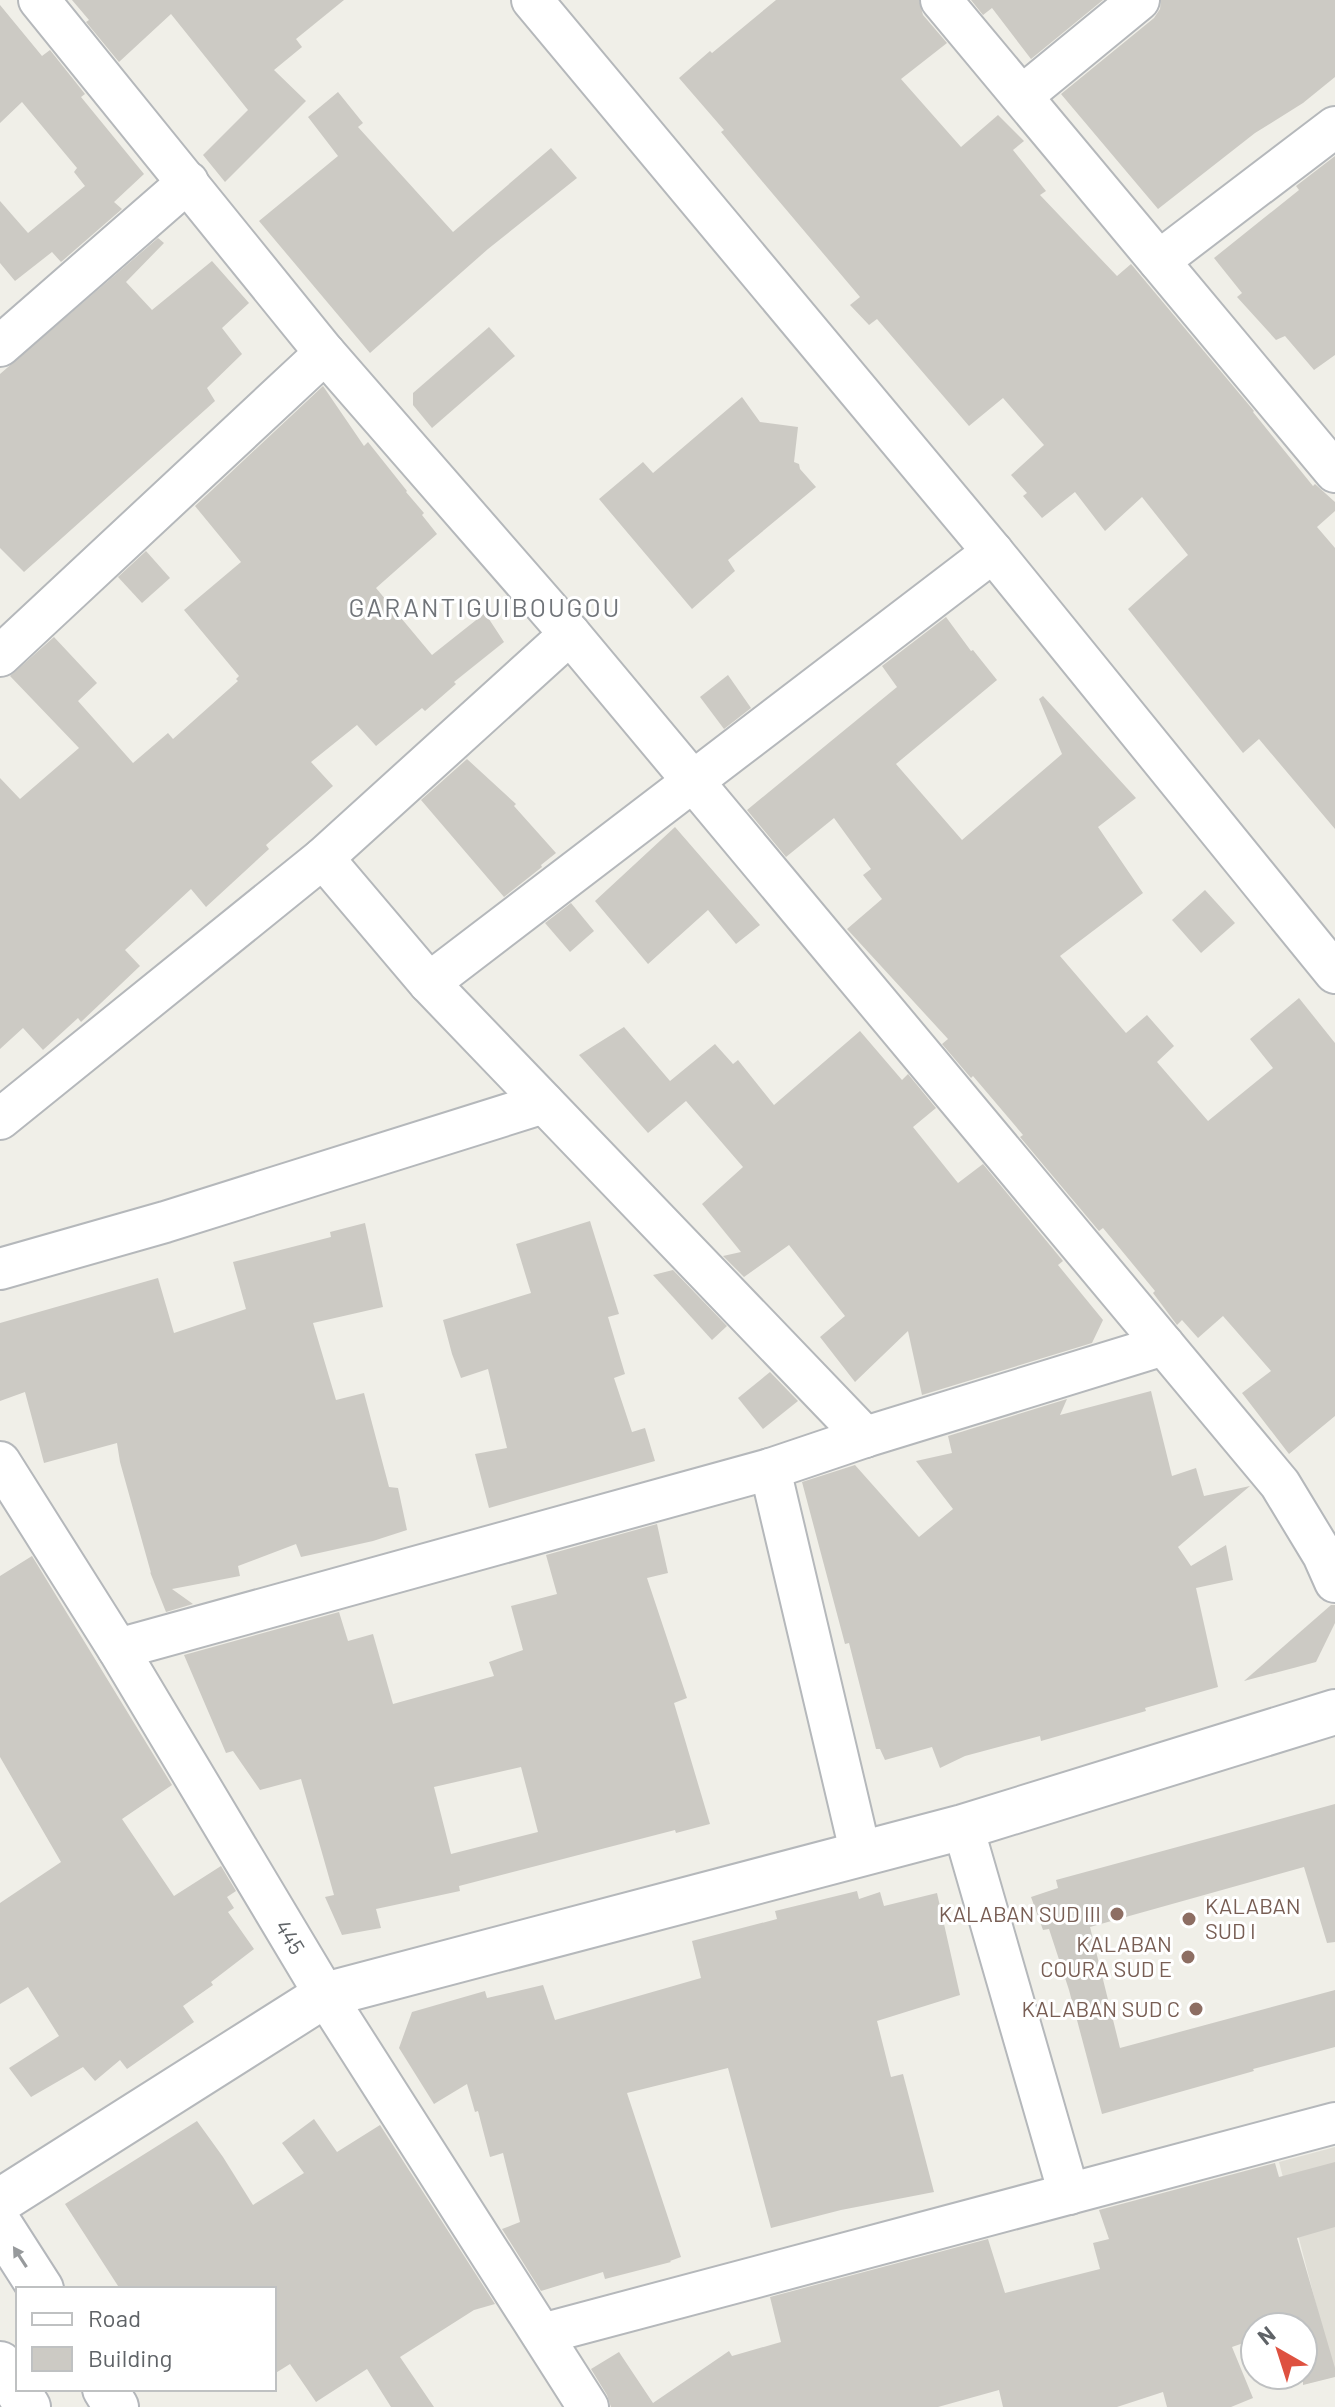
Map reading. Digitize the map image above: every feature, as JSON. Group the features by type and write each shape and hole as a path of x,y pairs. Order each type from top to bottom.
{"street":[{"path":"39,0 325,353 570,634 1280,1484 1323,1555 1335,1582"},
{"path":"532,0 993,552 1335,973"},
{"path":"941,0 1159,261 1330,457"},
{"path":"1022,96 1139,0"},
{"path":"1159,261 1335,127"},
{"path":"0,346 188,182"},
{"path":"0,656 325,353"},
{"path":"429,983 993,552"},
{"path":"0,1119 323,858 570,634"},
{"path":"323,858 429,983 865,1437"},
{"path":"0,1269 180,1217 544,1103"},
{"path":"118,1649 770,1469 1164,1345"},
{"name":"445","path":"0,1462 118,1649 325,1995 588,2407"},
{"path":"770,1469 861,1855"},
{"path":"0,2201 325,1995 963,1827 1335,1712"},
{"path":"963,1827 1069,2194"},
{"path":"542,2334 1335,2123"},
{"path":"0,2225 40,2287"},
{"path":"0,2364 16,2389"}],"shaded area":[{"path":"1335,2147 1335,2377 1319,2311 1279,2162"}],"building":[{"path":"72,0 344,0 296,39 302,47 274,70 306,101 225,182 203,155 248,110 171,14 119,62"},
{"path":"776,0 919,0 923,15 947,43 901,79 961,147 998,115 1024,141 1013,150 1046,191 1040,195 1117,276 1131,264 1313,486 1315,484 1335,502 1335,511 1317,527 1335,548 1335,829 1259,739 1243,753 1128,609 1188,555 1142,497 1105,531 1075,492 1042,518 1023,496 1027,493 1011,475 1044,445 1003,398 969,426 877,319 869,325 850,305 860,297 679,78"},
{"path":"971,0 1103,0 1031,59 992,8 983,15"},
{"path":"1161,0 1335,0 1335,77 1303,103 1255,133 1158,209 1061,94 1154,18"},
{"path":"0,5 42,56 50,50 85,94 81,97 144,174 114,202 122,209 61,262 52,252 15,281 0,263 0,201 28,233 85,186 74,172 77,168 22,102 0,123"},
{"path":"338,92 363,123 358,127 453,232 551,148 577,178 488,249 370,353 259,221 338,156 308,117"},
{"path":"1335,156 1335,355 1314,370 1285,336 1276,340 1237,297 1242,293 1214,258 1299,190 1296,186"},
{"path":"158,238 164,243 126,282 152,310 212,261 249,303 222,328 242,354 207,388 215,401 24,572 0,548 0,374"},
{"path":"489,327 515,356 432,428 413,405 413,393"},
{"path":"323,386 364,446 368,442 437,534 376,588 432,655 485,613 504,642 454,682 456,684 425,711 422,708 376,746 357,725 311,762 333,786 266,845 269,849 206,907 191,889 125,950 140,966 81,1022 78,1018 43,1050 23,1028 0,1049 0,778 20,799 79,748 10,676 54,637 97,683 78,701 133,763 168,733 173,739 238,681 239,676 184,610 241,562 195,506"},
{"path":"742,397 760,422 798,427 794,462 799,464 816,487 728,560 735,571 692,609 599,499 643,462 653,473"},
{"path":"146,551 170,578 142,603 118,577"},
{"path":"946,617 997,680 896,764 962,840 1062,754 1039,699 1043,696 1136,798 1098,827 1143,893 1060,956 1126,1033 1147,1015 1174,1046 1157,1062 1208,1121 1273,1068 1250,1039 1299,998 1335,1043 1335,1416 1289,1454 1242,1393 1271,1371 1223,1316 1198,1338 1182,1320 1177,1325 1153,1293 1155,1291 1103,1228 1099,1231 1020,1137 1023,1135 942,1044 948,1039 847,929 882,899 863,875 871,869 834,818 786,857 747,810 897,687 882,666"},
{"path":"728,675 751,708 724,729 700,697"},
{"path":"467,759 516,804 514,806 556,853 504,897 421,800"},
{"path":"675,827 760,925 736,944 708,910 648,964 595,901"},
{"path":"1205,890 1235,923 1201,953 1172,920"},
{"path":"571,903 594,931 570,952 545,923"},
{"path":"624,1027 670,1081 715,1044 733,1064 738,1060 774,1105 860,1031 902,1080 908,1074 936,1108 913,1127 958,1183 983,1164 1063,1261 1058,1265 1103,1320 1092,1343 922,1395 908,1331 855,1382 820,1337 845,1316 789,1245 744,1277 723,1256 741,1252 702,1204 743,1167 686,1101 648,1133 579,1055"},
{"path":"590,1221 619,1314 608,1317 625,1374 614,1378 632,1432 645,1428 655,1461 489,1508 475,1454 507,1448 488,1369 461,1378 443,1320 531,1293 516,1244"},
{"path":"365,1223 383,1307 313,1323 336,1400 364,1393 389,1487 398,1488 407,1530 301,1557 296,1544 238,1566 240,1576 172,1589 193,1604 166,1612 150,1572 117,1443 44,1463 25,1392 0,1401 0,1323 158,1278 174,1333 246,1309 233,1262 331,1237 330,1232"},
{"path":"673,1270 727,1326 712,1340 653,1275"},
{"path":"770,1372 798,1401 763,1429 738,1398"},
{"path":"1151,1391 1172,1476 1196,1468 1204,1496 1250,1486 1178,1547 1191,1566 1226,1545 1233,1580 1196,1588 1218,1687 1041,1741 1040,1736 965,1756 940,1768 932,1747 885,1760 880,1749 876,1749 802,1482 855,1465 919,1537 953,1509 916,1461 952,1453 948,1436 1067,1399 1060,1415"},
{"path":"657,1524 668,1573 647,1578 687,1698 674,1703 710,1824 676,1833 675,1830 459,1886 460,1891 376,1909 381,1928 342,1935 325,1897 334,1895 301,1779 260,1790 233,1751 226,1753 184,1655 339,1612 348,1641 373,1634 393,1704 494,1676 489,1662 523,1650 511,1606 557,1594 546,1555","holes":["521,1767 538,1832 451,1854 434,1787"]},
{"path":"32,1556 172,1785 122,1819 174,1896 221,1866 236,1891 227,1897 234,1908 228,1912 254,1949 211,1982 213,1985 183,2006 194,2022 127,2069 120,2060 95,2081 83,2067 31,2097 9,2068 59,2036 28,1987 0,2004 0,1903 61,1862 0,1757 0,1576"},
{"path":"1331,1605 1335,1605 1335,1623 1316,1662 1244,1681"},
{"path":"1335,1804 1335,1942 1327,1943 1304,1867 1090,1927 1120,2048 1335,1990 1335,2047 1102,2114 1069,1990 1049,1929 1043,1930 1031,1897 1058,1888 1056,1880"},
{"path":"857,1891 859,1899 880,1892 884,1906 937,1893 960,1995 877,2021 891,2077 903,2074 934,2192 841,2210 771,2228 728,2068 627,2093 681,2257 605,2279 603,2272 541,2291 502,2229 520,2222 503,2153 490,2157 467,2084 434,2104 399,2048 412,2012 485,1991 487,1998 543,1985 555,2020 701,1978 692,1941 777,1919 775,1911"},
{"path":"314,2119 337,2152 380,2125 495,2304 474,2310 400,2357 434,2407 391,2407 367,2369 316,2402 290,2364 276,2373 276,2287 119,2287 65,2204 197,2121 253,2205 304,2173 282,2143"},
{"path":"1335,2162 1335,2227 1297,2238 1318,2311 1239,2311 1239,2345 1232,2347 1239,2364 1239,2391 1250,2391 1253,2398 1231,2407 1167,2407 1163,2392 1117,2407 1003,2407 999,2390 938,2407 611,2407 591,2369 619,2352 653,2403 729,2351 732,2356 781,2342 770,2297 988,2239 1005,2293 1100,2269 1093,2243 1109,2239 1099,2210 1275,2163 1279,2177"},
{"path":"1319,2313 1335,2368 1335,2377 1319,2381"}],"place":[{"name":"KALABAN SUD III","path":"1117,1914"},
{"name":"KALABAN SUD I","path":"1189,1919"},
{"name":"KALABAN COURA SUD E","path":"1188,1957"},
{"name":"KALABAN SUD C","path":"1196,2009"}],"district":[{"name":"GARANTIGUIBOUGOU","path":"485,608"}]}
